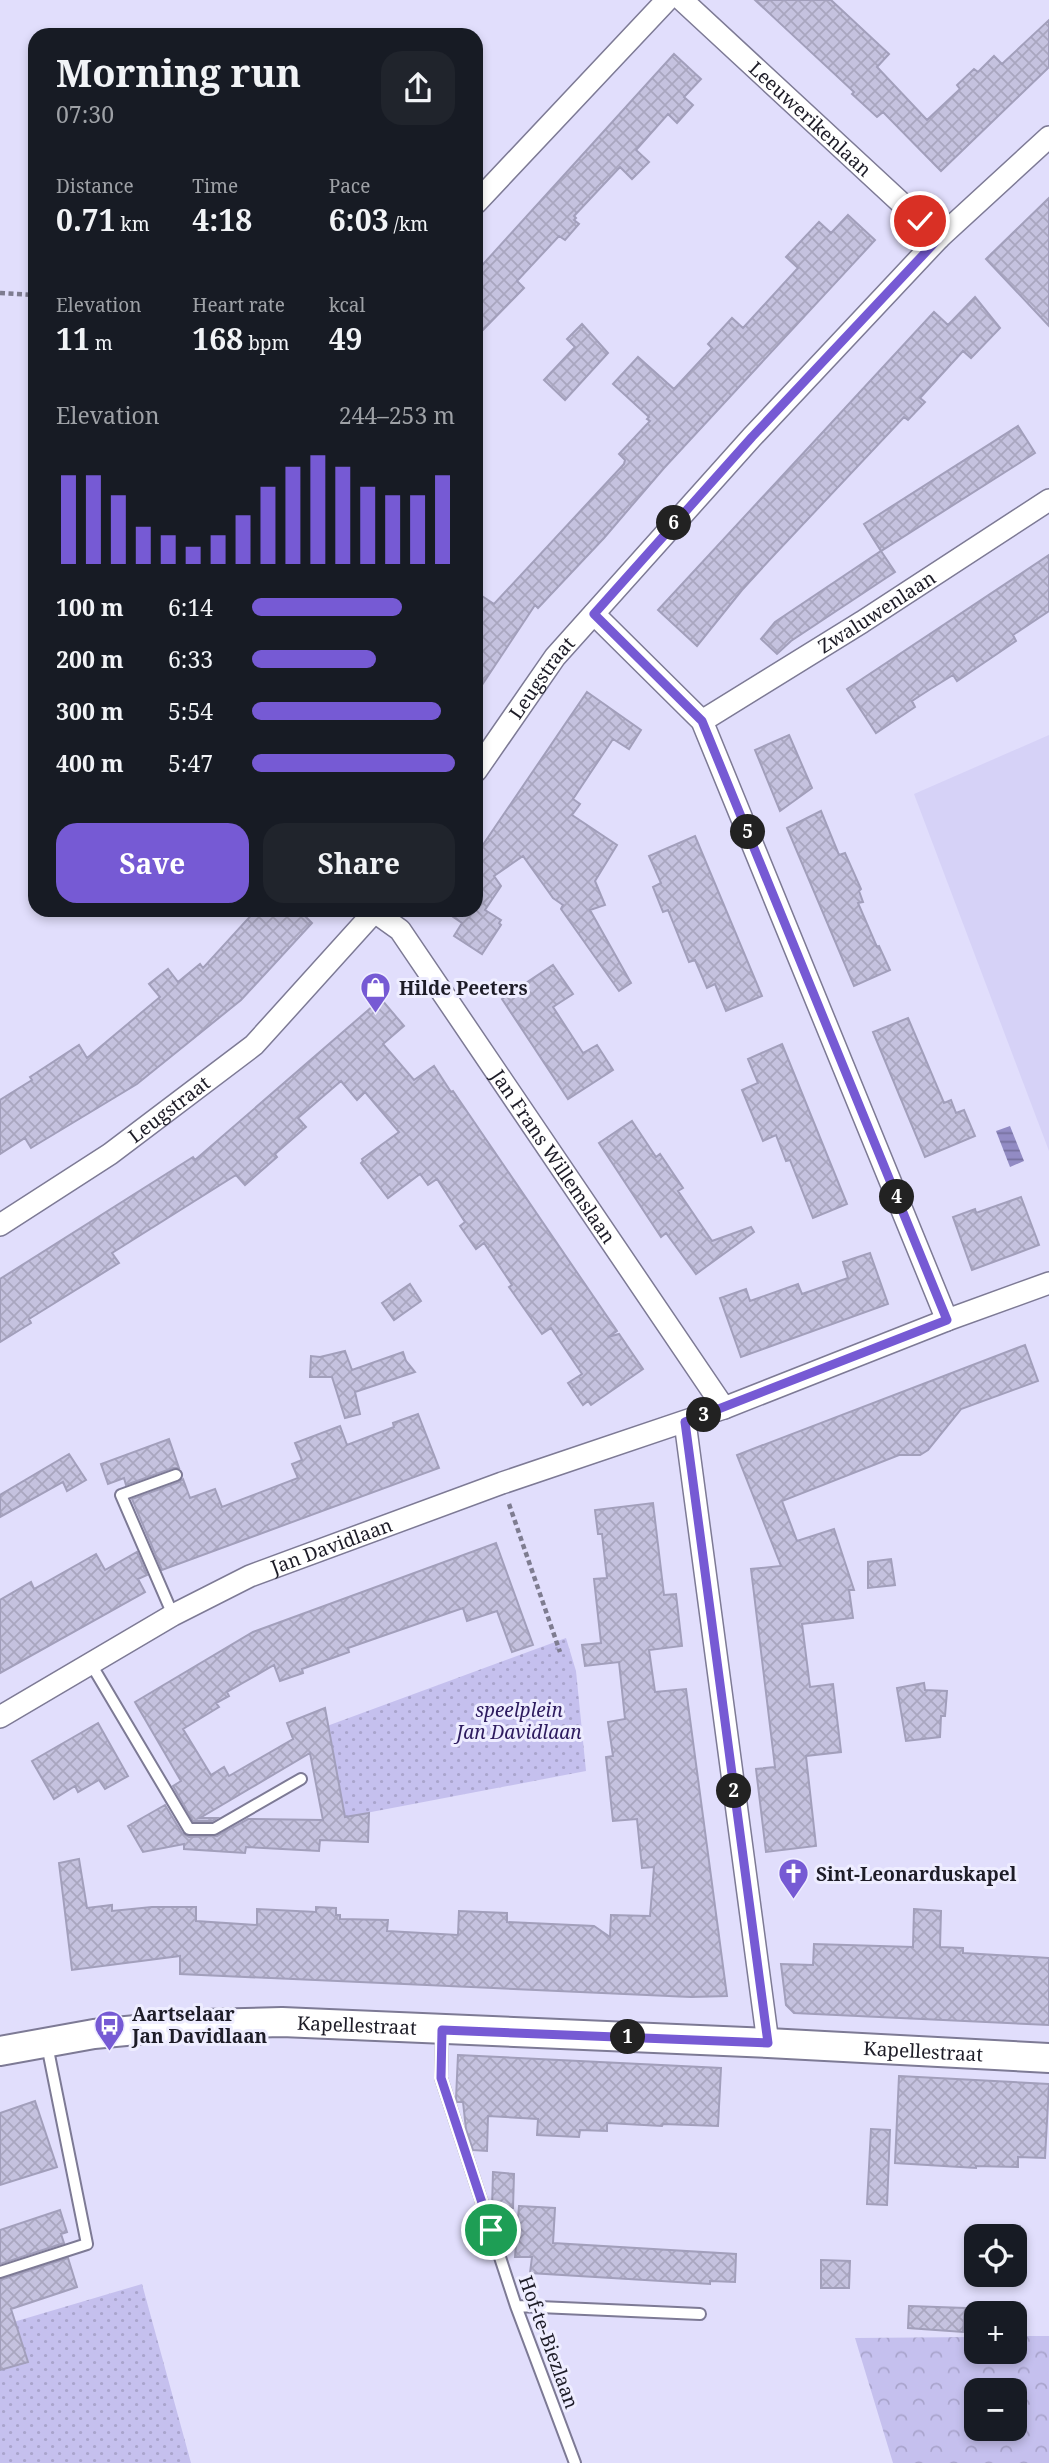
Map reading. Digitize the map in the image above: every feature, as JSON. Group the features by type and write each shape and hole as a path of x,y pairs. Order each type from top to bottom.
{"street":[{"path":"483,196 667,0"},
{"name":"Leeuwerikenlaan","path":"682,0 939,238"},
{"name":"Leugstraat","path":"483,761 555,657 752,437 939,238 1049,137"},
{"name":"Zwaluwenlaan","path":"702,721 862,622 1049,500"},
{"path":"594,614 702,721 947,1320"},
{"name":"Leugstraat","path":"0,1225 110,1154 254,1045 369,917"},
{"name":"Jan Frans Willemslaan","path":"382,917 400,930 723,1408"},
{"name":"Jan Davidlaan","path":"0,1717 173,1615 250,1576 502,1483 685,1422 1049,1283"},
{"path":"685,1422 768,2043"},
{"name":"Kapellestraat","path":"0,2051 94,2034 200,2024 282,2022 1049,2058"}],"lane":[{"path":"173,1615 121,1495 176,1475"},
{"path":"91,1664 189,1829 214,1829 301,1779"},
{"name":"Hof-te-Biezlaan","path":"442,2030 441,2078 516,2306 575,2463"},
{"path":"0,2272 87,2244 47,2042"},
{"path":"516,2306 700,2314"}],"path":[{"path":"0,293 28,295"},
{"path":"502,1483 560,1652"}],"shaded area":[{"path":"1049,735 1049,1151 914,794"},
{"path":"1010,1126 1024,1161 1010,1167 996,1131"}],"green space":[{"name":"speelplein Jan Davidlaan","path":"566,1638 576,1671 586,1771 345,1817 327,1726"},
{"path":"142,2284 191,2463 0,2463 0,2326"},
{"path":"1027,2336 1049,2336 1049,2463 893,2463 855,2338 964,2337 964,2364 1027,2364"}],"building":[{"path":"755,0 831,0 889,54 877,67 927,120 960,89 957,85 974,69 978,72 994,56 1002,64 1049,20 1049,67 941,171 883,112 877,117 852,94 854,92"},
{"path":"674,54 701,79 684,97 693,105 677,123 668,114 636,150 649,162 632,179 620,167 574,216 574,220 579,224 565,240 559,236 517,281 524,288 483,330 483,264"},
{"path":"1049,198 1049,326 986,259"},
{"path":"848,215 875,240 664,468 604,538 538,608 535,605 483,683 483,597 494,604 624,464 625,460 619,454 650,421 647,419 649,417 613,384 638,357 674,389 712,348 708,344 732,318 743,328 798,268 786,257 819,222 831,233"},
{"path":"975,297 1000,328 971,358 963,351 920,398 925,402 908,420 904,417 774,555 697,646 658,610 934,312 948,325"},
{"path":"582,324 608,353 565,400 544,380 575,347 567,339"},
{"path":"1018,426 1035,453 881,551 864,524"},
{"path":"881,551 895,572 791,641 777,654 761,639 775,622"},
{"path":"1049,555 1049,611 1013,635 1016,641 957,681 953,675 912,701 915,707 876,733 847,689"},
{"path":"587,692 641,730 629,749 613,739 573,799 580,804 572,815 617,845 595,881 605,905 590,910 631,983 619,991 561,909 563,905 553,898 523,856 494,876 501,886 485,910 501,920 501,925 482,954 454,936 462,923 453,917 483,917 483,845"},
{"path":"789,735 812,788 780,811 755,750"},
{"path":"821,811 839,855 845,853 861,889 859,891 863,902 858,903 890,970 854,986 787,828"},
{"path":"695,836 762,996 726,1011 715,984 707,988 695,960 689,962 668,910 663,912 653,887 661,883 649,856"},
{"path":"250,917 306,917 312,923 241,1000 137,1084 31,1148 25,1138 0,1154 0,1100 79,1045 87,1058 160,997 149,984 168,969 178,982 200,964 203,968"},
{"path":"553,965 573,994 553,1007 583,1053 597,1045 613,1070 568,1099 502,999"},
{"path":"381,999 404,1026 383,1044 414,1080 434,1066 617,1331 608,1337 619,1334 643,1369 591,1405 588,1401 583,1405 568,1383 582,1374 551,1328 542,1334 509,1287 512,1285 484,1243 476,1249 460,1226 465,1222 437,1179 428,1185 420,1174 388,1198 361,1163 362,1159 399,1132 365,1092 357,1100 341,1081 298,1118 306,1127 245,1185 236,1175 112,1253 119,1263 29,1319 31,1323 0,1342 0,1279 193,1157 195,1160"},
{"path":"908,1018 944,1103 951,1100 956,1113 964,1110 975,1136 925,1157 873,1032"},
{"path":"782,1044 847,1204 813,1218 790,1160 786,1161 776,1135 763,1141 742,1090 758,1083 748,1059"},
{"path":"632,1121 656,1157 660,1154 683,1188 678,1191 712,1241 751,1227 754,1232 696,1274 666,1233 661,1237 599,1143"},
{"path":"1021,1197 1039,1245 972,1270 953,1217 975,1209 976,1213"},
{"path":"870,1253 888,1304 741,1357 720,1298 746,1289 750,1301 798,1284 802,1294 848,1278 843,1262"},
{"path":"410,1284 421,1301 394,1320 382,1303"},
{"path":"1025,1345 1038,1381 961,1409 928,1450 920,1455 899,1455 782,1501 797,1541 834,1529 854,1590 849,1590 853,1618 802,1624 810,1687 833,1684 841,1752 806,1756 816,1846 766,1852 756,1769 775,1767 751,1569 781,1566 737,1455"},
{"path":"345,1351 352,1370 403,1352 415,1372 355,1392 360,1414 345,1418 332,1377 310,1377 311,1356 320,1357"},
{"path":"418,1414 439,1468 162,1570 132,1499 183,1479 190,1498 215,1489 222,1507 298,1478 292,1464 302,1460 295,1443 340,1426 347,1445 394,1427 393,1423"},
{"path":"169,1439 179,1468 126,1485 124,1478 108,1484 101,1464"},
{"path":"69,1454 86,1480 67,1491 63,1482 0,1517 0,1495"},
{"path":"653,1503 664,1595 676,1594 682,1646 649,1650 655,1692 686,1689 727,1996 691,1997 180,1974 180,1956 72,1970 59,1863 79,1859 87,1908 112,1905 112,1911 196,1907 196,1921 257,1925 257,1909 316,1912 316,1907 336,1908 336,1915 340,1915 340,1919 388,1920 387,1931 458,1935 459,1911 507,1913 507,1922 594,1926 610,1937 611,1915 650,1916 654,1867 642,1868 637,1819 613,1821 606,1757 613,1756 608,1722 625,1719 619,1662 585,1666 582,1645 601,1643 594,1579 607,1578 602,1534 598,1534 595,1510"},
{"path":"496,1543 533,1645 512,1652 497,1611 467,1621 463,1608 348,1648 349,1652 302,1669 303,1673 280,1681 274,1665 227,1692 229,1696 216,1703 219,1707 183,1729 211,1775 224,1767 229,1776 293,1739 287,1723 325,1708 345,1817 369,1813 368,1842 320,1840 319,1851 246,1847 245,1853 184,1849 184,1844 143,1852 128,1826 165,1805 182,1833 189,1837 217,1836 248,1819 323,1820 310,1753 200,1818 217,1818 212,1821 193,1821 173,1786 181,1781 135,1702 253,1632"},
{"path":"137,1552 147,1575 138,1579 145,1592 0,1673 0,1600 31,1582 34,1589 96,1554 105,1570"},
{"path":"891,1559 895,1585 868,1588 868,1562"},
{"path":"924,1683 925,1690 947,1691 945,1716 941,1716 940,1737 906,1741 897,1688"},
{"path":"98,1723 128,1776 105,1789 99,1780 78,1792 75,1786 54,1799 32,1761"},
{"path":"914,1909 941,1911 940,1947 963,1948 963,1953 1049,1958 1049,2025 794,2013 786,2005 781,1964 813,1965 814,1944 913,1947"},
{"path":"458,2055 721,2068 718,2126 607,2123 607,2131 580,2130 579,2137 537,2135 538,2119 488,2116 487,2151 473,2150 466,2129 463,2102 457,2102 456,2099"},
{"path":"899,2076 1049,2084 1045,2158 1018,2157 1018,2167 976,2168 895,2163"},
{"path":"35,2101 57,2167 0,2185 0,2113"},
{"path":"871,2129 890,2130 887,2205 867,2204"},
{"path":"493,2172 514,2174 513,2208 492,2208"},
{"path":"519,2206 555,2208 553,2243 736,2254 735,2282 710,2281 710,2284 530,2273 532,2257 515,2257"},
{"path":"60,2210 67,2232 61,2234 64,2243 0,2264 0,2230"},
{"path":"68,2258 77,2287 11,2309 28,2362 0,2370 0,2280"},
{"path":"821,2260 850,2261 849,2288 821,2288"},
{"path":"909,2306 964,2308 963,2332 908,2328"}],"place":[{"name":"Hilde Peeters","path":"376,1015"},
{"name":"Sint-Leonarduskapel","path":"793,1901"},
{"name":"Aartselaar Jan Davidlaan","path":"109,2052"}],"route":[{"path":"491,2230 441,2078 442,2030 768,2043 685,1422 947,1320 702,721 594,614 752,437 939,238 920,221"}]}
